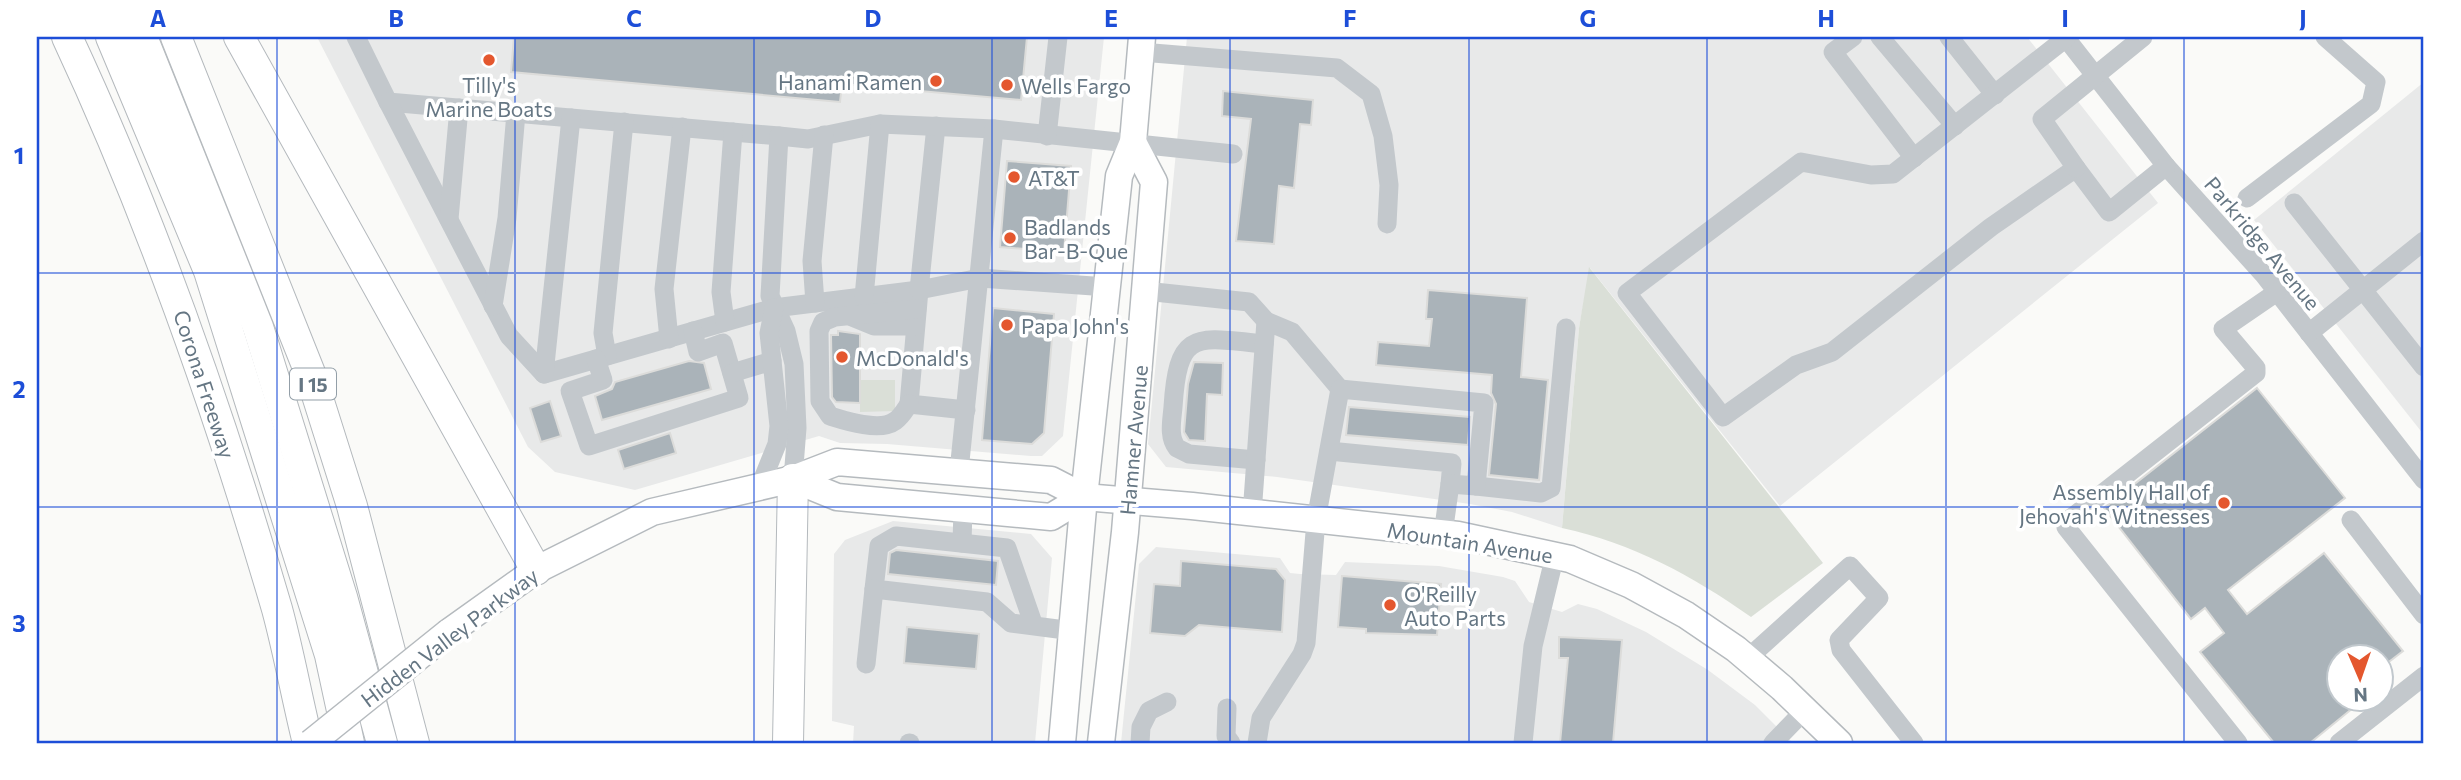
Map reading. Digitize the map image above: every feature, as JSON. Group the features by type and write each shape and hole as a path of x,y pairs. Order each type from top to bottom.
{"highway":[{"name":"Corona Freeway","path":"67,37 100,107 191,335 277,611 309,743"},
{"path":"111,37 209,271 330,655 349,743"},
{"path":"142,37 258,327 342,597 382,743"},
{"name":"I 15","path":"176,37 310,373 352,506 414,743"},
{"path":"239,37 536,570"},
{"path":"788,743 793,480"},
{"path":"277,611 311,658 334,743"}],"main road":[{"name":"Hamner Avenue","path":"1062,743 1084,497 1119,176 1133,142 1142,44"},
{"name":"Hamner Avenue","path":"1101,743 1154,182 1133,142"},
{"name":"Hidden Valley Parkway","path":"309,743 449,632 536,570 652,512 793,480 837,462 1051,480 1084,497"},
{"path":"793,480 837,497 1051,517 1084,497 1126,500"},
{"name":"Mountain Avenue","path":"1126,500 1443,534 1512,544 1555,555 1631,585 1686,615 1747,659 1839,743"}],"street":[{"path":"356,37 509,337 544,374"},
{"path":"1047,136 1058,37"},
{"path":"1853,37 1833,52 1914,158"},
{"path":"1880,37 1955,127"},
{"path":"1949,37 1995,95"},
{"path":"2066,37 1893,174 1871,176 1801,162 1627,293 1723,417 1796,365 1832,352 1991,227 2076,168"},
{"name":"Parkridge Avenue","path":"2066,37 2166,166 2277,292 2424,480"},
{"path":"2143,37 2042,119 2109,212 2166,166"},
{"path":"2247,198 2371,104 2376,82 2325,37"},
{"path":"1142,44 1337,68 1371,94 1383,136 1389,185 1387,224"},
{"path":"388,102 808,139 880,124 994,129 1233,154"},
{"path":"449,219 458,108"},
{"path":"493,306 507,218 516,113"},
{"path":"544,374 571,118"},
{"path":"624,122 603,333 603,380 570,391 589,446 739,398 723,343 698,352 693,331"},
{"path":"864,297 880,124"},
{"path":"936,126 917,308 909,404 894,423 883,425 830,416 822,408 820,326 828,319 848,316 874,326 917,308 980,278 1107,287"},
{"path":"669,339 664,289 682,127"},
{"path":"959,471 994,129"},
{"path":"725,322 721,292 733,132"},
{"path":"815,303 812,261 824,135"},
{"path":"779,136 771,296 786,331 794,364 797,428 793,480"},
{"path":"2294,204 2424,367"},
{"path":"2309,333 2424,241"},
{"path":"1144,291 1249,302 1266,321 1292,332 1340,389 1484,403 1476,486"},
{"path":"2238,743 2066,527 2070,520 2256,373 2256,368 2224,329 2277,292"},
{"path":"544,374 774,308 864,297 917,308"},
{"path":"760,486 777,444 779,407 769,333 774,308"},
{"path":"1252,514 1266,321"},
{"path":"1450,484 1541,493 1551,488 1566,328"},
{"path":"1255,460 1189,454 1177,448 1171,438 1175,370 1185,350 1202,341 1264,344"},
{"path":"732,373 772,361"},
{"path":"1257,743 1261,718 1302,654 1306,643 1316,520 1340,389"},
{"path":"909,404 966,410"},
{"path":"1329,450 1452,463 1443,534"},
{"path":"962,543 963,509"},
{"path":"2351,520 2424,615"},
{"path":"866,664 878,546 896,536 1007,548 1034,626"},
{"path":"1523,743 1533,646 1555,555"},
{"path":"1747,659 1850,566 1879,598 1839,640 1841,650 1914,743"},
{"path":"874,589 987,603 1011,623 1073,631"},
{"path":"2339,743 2424,676"},
{"path":"1140,743 1141,727 1149,710 1167,702"},
{"path":"1227,708 1226,736 1231,743"},
{"path":"1773,743 1805,710"}],"shaded area":[{"path":"317,37 1104,37 1063,436 1042,456 1031,456 887,444 840,443 819,436 635,490 555,472 528,447"},
{"path":"1187,37 2027,37 2158,203 1780,506 1590,268 1579,328 1562,528 1512,512 1470,504 1277,477 1166,467 1148,444"},
{"path":"2424,82 2424,435 2254,220"},
{"path":"1589,267 1823,563 1751,617 1707,588 1661,563 1613,542 1562,528 1579,328"},
{"path":"860,380 895,380 895,411 860,412"},
{"path":"893,521 1031,534 1052,558 1035,743 853,743 854,726 832,721 834,554 845,540"},
{"path":"1156,547 1280,558 1290,573 1300,574 1336,575 1345,562 1439,566 1503,577 1515,581 1529,602 1562,612 1578,604 1597,609 1646,632 1708,670 1755,705 1793,743 1121,743 1139,564"}],"building":[{"path":"514,37 1027,37 1021,100 842,84 840,102 511,72"},
{"path":"1223,91 1313,100 1311,125 1300,124 1294,188 1279,186 1274,244 1236,241 1251,119 1222,116"},
{"path":"1007,161 1071,166 1064,252 1000,247"},
{"path":"1428,290 1527,298 1521,377 1548,380 1539,480 1489,475 1496,404 1491,393 1492,375 1376,365 1378,342 1429,346 1432,319 1426,319"},
{"path":"993,308 1054,314 1044,433 1032,444 982,440"},
{"name":"McDonald's","path":"838,331 860,334 860,403 836,402 832,397 831,335 838,335"},
{"path":"689,361 704,363 711,389 602,420 595,396 612,389 615,382"},
{"path":"1194,362 1223,363 1222,395 1207,394 1205,441 1189,440 1184,432 1188,384"},
{"path":"2257,388 2345,498 2228,590 2247,614 2324,553 2403,651 2394,658 2394,644 2324,644 2324,714 2346,714 2310,743 2274,743 2200,652 2224,633 2205,608 2191,619 2104,508"},
{"path":"550,401 561,436 541,442 530,408"},
{"path":"1349,407 1470,417 1468,445 1346,435"},
{"path":"670,433 676,453 624,469 618,450"},
{"path":"896,550 998,561 996,585 888,574 890,553"},
{"path":"1181,561 1276,569 1285,580 1282,632 1199,625 1185,636 1150,633 1154,584 1180,586"},
{"name":"O'Reilly Auto Parts","path":"1342,576 1441,584 1437,635 1366,633 1366,629 1338,627"},
{"path":"907,627 979,634 976,669 904,663"},
{"path":"1559,637 1622,640 1613,743 1560,743 1568,658 1559,658"}],"place":[{"name":"Tilly's Marine Boats","path":"489,60"},
{"name":"Hanami Ramen","path":"936,81"},
{"name":"Wells Fargo","path":"1007,85"},
{"name":"AT&T","path":"1014,177"},
{"name":"Badlands Bar-B-Que","path":"1010,238"},
{"name":"Papa John's","path":"1007,325"},
{"name":"McDonald's","path":"842,357"},
{"name":"Assembly Hall of Jehovah's Witnesses","path":"2224,503"},
{"name":"O'Reilly Auto Parts","path":"1390,605"}]}
